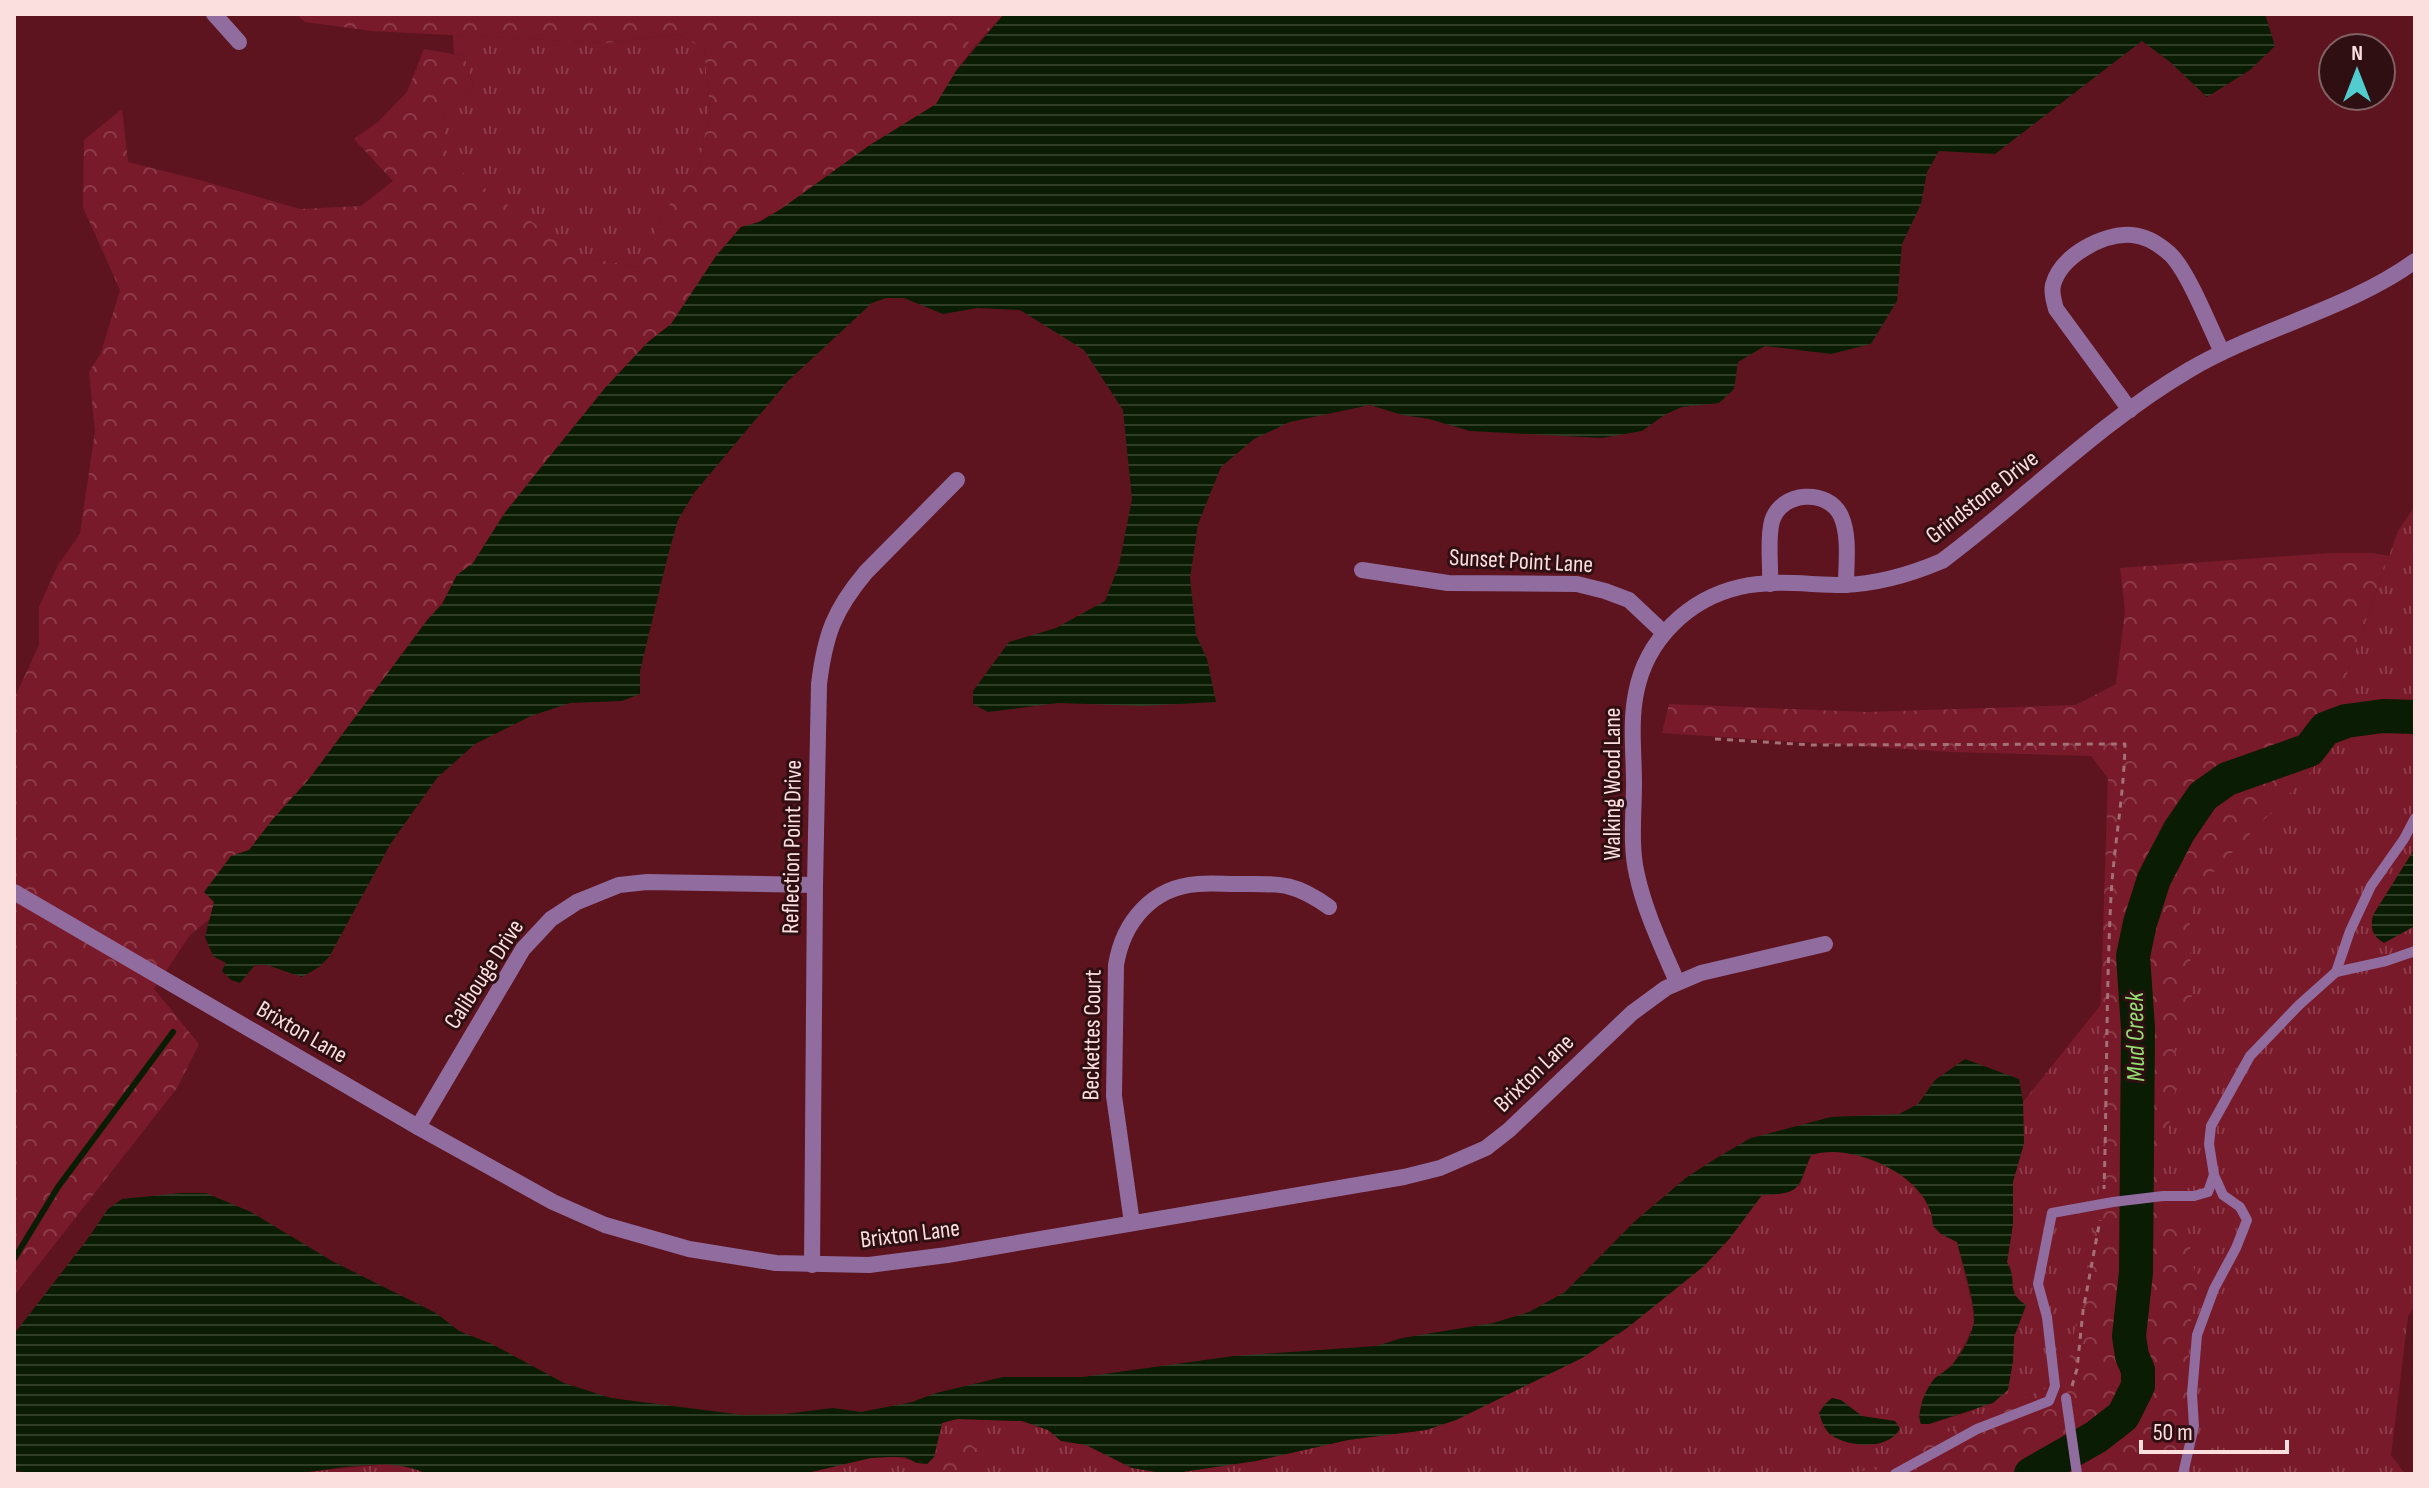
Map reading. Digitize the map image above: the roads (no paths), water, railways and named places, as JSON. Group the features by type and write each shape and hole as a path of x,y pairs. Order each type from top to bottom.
{"street":[{"path":"214,14 239,42"},
{"path":"2130,410 2056,309 2053,293 2058,274 2082,251 2114,236 2132,235 2159,246 2179,265 2222,352"},
{"name":"Grindstone Drive","path":"1663,632 1687,611 1711,597 1741,586 1846,585 1885,581 1942,561 2155,390 2222,352 2343,300 2415,261"},
{"name":"Reflection Point Drive","path":"812,1265 815,885 819,684 823,651 840,606 866,572 957,480"},
{"path":"1770,584 1772,522 1787,501 1813,496 1831,504 1842,518 1846,585"},
{"name":"Sunset Point Lane","path":"1362,570 1448,583 1577,584 1629,600 1663,632"},
{"name":"Walking Wood Lane","path":"1663,632 1651,650 1636,693 1634,838 1636,872 1656,935 1677,982"},
{"name":"Calibouge Drive","path":"418,1127 523,949 551,919 577,902 619,885 647,882 815,885"},
{"name":"Beckettes Court","path":"1132,1223 1114,1096 1116,965 1118,951 1129,925 1150,902 1172,890 1196,884 1296,886 1329,907"},
{"name":"Brixton Lane","path":"14,892 553,1202 605,1225 689,1249 812,1265 869,1265 900,1261 1404,1177 1440,1168 1486,1148 1509,1130 1632,1013 1677,982 1701,973 1825,944"}],"lane":[{"path":"2223,1195 2214,1175 2209,1144 2211,1126 2250,1056 2336,972 2360,907 2415,818"},
{"path":"2345,948 2351,962 2368,965"},
{"path":"2336,972 2415,951"},
{"path":"2208,1192 2214,1175"},
{"path":"1895,1474 1977,1429 2049,1401 2055,1386 2047,1317 2038,1284 2051,1217 2058,1211 2108,1203 2163,1196 2187,1197 2208,1192 2223,1195 2240,1207 2247,1220 2214,1289 2197,1335 2192,1394 2194,1426 2183,1474"},
{"path":"2066,1398 2076,1469"}],"waterway":[{"name":"Mud Creek","path":"2031,1474 2096,1437 2123,1416 2138,1386 2138,1370 2129,1336 2136,1272 2138,1028 2133,956 2154,879 2179,831 2203,796 2227,779 2309,750 2325,729 2346,721 2383,716 2415,717"},
{"path":"14,1259 58,1187 173,1032"}]}
